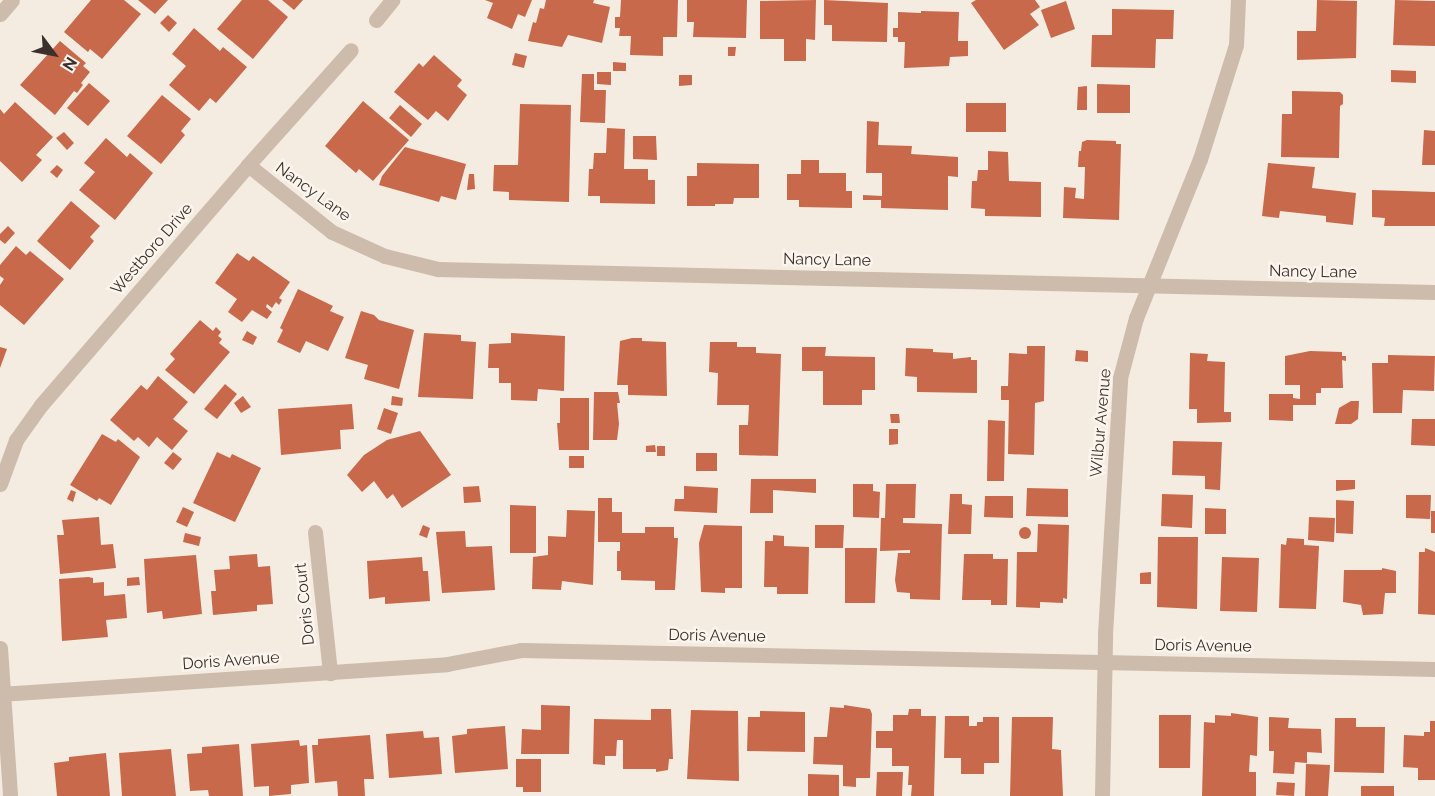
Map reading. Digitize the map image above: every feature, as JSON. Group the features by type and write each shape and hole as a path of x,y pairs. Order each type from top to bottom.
{"street":[{"path":"0,14 12,0"},
{"path":"376,20 392,0"},
{"name":"Wilbur Avenue","path":"1102,796 1104,662 1120,378 1136,318 1200,159 1236,45 1238,0"},
{"name":"Westboro Drive","path":"0,484 2,467 16,440 41,405 248,165 351,50"},
{"name":"Nancy Lane","path":"248,165 332,232 385,256 438,269 1435,292"},
{"name":"Doris Court","path":"315,532 330,673"},
{"path":"0,648 1,694 10,796"},
{"name":"Doris Avenue","path":"1,694 447,664 521,650 1435,669"}],"building":[{"path":"91,0 124,0 141,14 102,59 90,49 88,52 64,32"},
{"path":"138,0 168,0 155,14"},
{"path":"242,0 268,0 288,17 253,59 217,29"},
{"path":"282,0 303,0 294,10"},
{"path":"485,0 532,0 525,17 518,14 512,29 487,18 493,3"},
{"path":"546,0 594,0 593,3 610,7 602,43 568,35 562,47 528,41 533,22 536,23 540,8 544,9"},
{"path":"621,0 678,0 677,37 663,37 663,56 630,55 631,36 619,36 620,28 615,28 615,17 620,17"},
{"path":"687,0 747,0 746,38 693,37 694,22 687,22"},
{"path":"816,0 815,40 806,39 806,61 784,61 784,39 760,39 760,1"},
{"path":"824,0 888,3 887,42 832,41 832,25 824,25"},
{"path":"976,0 1035,0 1040,7 1030,14 1039,25 1004,50 971,3"},
{"path":"1317,0 1357,1 1356,58 1297,60 1297,31 1316,31"},
{"path":"1395,0 1435,1 1435,46 1393,45"},
{"path":"1066,1 1075,29 1051,38 1041,10"},
{"path":"1112,9 1174,10 1173,39 1156,39 1155,68 1091,67 1092,35 1112,35"},
{"path":"921,11 959,12 958,41 968,41 968,56 950,57 949,66 904,68 905,42 898,42 898,37 893,37 893,28 898,28 898,12 921,13"},
{"path":"168,15 177,23 169,32 160,23"},
{"path":"194,28 220,51 223,47 247,67 216,103 210,98 199,111 169,85 186,66 172,54"},
{"path":"60,41 86,63 83,66 90,72 81,83 83,85 77,93 74,91 55,115 20,85"},
{"path":"728,47 736,47 735,56 728,56"},
{"path":"515,53 527,56 524,68 512,65"},
{"path":"434,55 462,80 457,86 467,95 448,121 436,111 428,120 394,92 419,63 423,67"},
{"path":"613,62 626,63 626,71 613,71"},
{"path":"1391,70 1416,71 1416,83 1391,82"},
{"path":"597,72 611,72 611,85 597,84"},
{"path":"582,74 594,74 594,90 606,90 605,123 580,122"},
{"path":"679,75 692,75 692,85 679,86"},
{"path":"89,83 110,101 88,126 67,108"},
{"path":"1097,84 1130,85 1130,113 1097,113"},
{"path":"1087,86 1087,110 1077,110 1078,87"},
{"path":"1292,91 1340,92 1343,95 1343,104 1340,106 1339,158 1281,157 1282,114 1292,114"},
{"path":"162,95 191,119 181,131 185,135 161,164 127,136"},
{"path":"363,101 409,140 373,181 359,169 356,173 325,146"},
{"path":"15,102 53,137 36,155 42,160 22,182 0,161 0,109 4,114"},
{"path":"966,103 1006,103 1006,132 966,132"},
{"path":"520,104 571,105 569,202 509,200 509,192 493,191 494,165 518,165"},
{"path":"400,105 422,124 411,137 389,118"},
{"path":"867,121 879,122 878,145 912,146 911,154 958,157 958,177 948,176 948,210 881,208 881,200 863,200 863,195 882,196 882,173 866,173"},
{"path":"607,128 625,129 624,169 648,169 648,180 655,180 655,204 600,203 600,196 588,196 589,169 593,169 594,153 606,153"},
{"path":"1424,130 1435,131 1435,165 1422,165"},
{"path":"64,132 74,143 67,150 56,138"},
{"path":"633,136 656,136 657,160 633,159"},
{"path":"106,138 127,157 130,153 153,173 115,220 79,190 95,172 84,163"},
{"path":"1087,140 1116,141 1116,144 1121,144 1119,220 1063,218 1064,187 1076,188 1075,198 1084,199 1085,167 1078,167 1082,142"},
{"path":"405,147 466,164 456,200 441,196 439,202 379,185 382,176"},
{"path":"988,151 1008,152 1009,181 1041,182 1041,217 985,216 985,209 971,208 972,181 977,181 978,170 988,170"},
{"path":"801,160 819,160 819,173 846,173 846,191 852,191 852,208 799,207 799,200 787,200 787,174 801,174"},
{"path":"697,163 759,164 759,198 734,198 733,204 715,204 715,206 687,206 687,176 697,176"},
{"path":"1268,163 1315,167 1312,188 1356,193 1353,225 1326,222 1326,216 1280,211 1279,218 1262,216"},
{"path":"57,165 63,170 57,178 50,172"},
{"path":"469,174 474,174 475,189 467,190"},
{"path":"1372,190 1435,192 1435,226 1384,226 1385,218 1372,217"},
{"path":"71,201 100,226 90,237 94,241 70,270 37,241"},
{"path":"8,226 15,233 5,244 0,240 0,234"},
{"path":"16,246 26,255 30,251 64,279 24,325 0,305 0,285 4,279 0,276 0,265"},
{"path":"237,253 249,261 253,256 290,282 279,298 282,300 279,305 276,302 272,308 267,304 266,307 272,312 267,319 252,310 242,322 228,312 237,299 215,283"},
{"path":"298,289 333,306 330,311 344,317 328,351 306,341 300,353 277,342 283,330 280,328"},
{"path":"361,311 374,315 379,320 414,330 399,389 364,379 368,365 345,358"},
{"path":"200,320 213,331 216,327 221,332 218,336 222,339 219,343 230,352 194,394 165,370 175,359 170,354"},
{"path":"247,331 257,337 253,345 242,340"},
{"path":"424,333 461,335 461,341 476,342 473,399 418,397"},
{"path":"511,333 565,336 564,391 538,389 537,401 511,400 511,383 499,383 499,368 488,368 489,344 511,343"},
{"path":"642,338 642,341 666,342 667,396 628,395 628,385 617,385 620,341"},
{"path":"710,342 737,342 737,347 756,347 756,353 781,354 778,456 739,455 739,425 748,425 749,405 717,405 718,373 709,372"},
{"path":"1027,346 1045,346 1044,401 1035,403 1034,455 1008,454 1009,400 1001,400 1001,386 1008,386 1009,353 1027,354"},
{"path":"0,347 7,349 0,368"},
{"path":"802,347 826,347 825,356 875,357 875,390 862,390 862,405 823,405 823,371 802,371"},
{"path":"906,348 933,349 933,352 953,353 953,359 971,357 971,360 977,360 977,393 917,392 917,377 905,376"},
{"path":"1076,350 1088,351 1088,362 1075,361"},
{"path":"1310,351 1342,352 1342,356 1346,356 1346,361 1342,360 1343,388 1321,388 1321,393 1316,393 1316,405 1293,405 1293,421 1269,420 1269,394 1293,394 1293,398 1300,399 1300,385 1285,385 1285,356"},
{"path":"1190,353 1208,354 1207,361 1225,362 1224,412 1231,412 1231,422 1197,423 1197,409 1189,409"},
{"path":"1388,355 1435,356 1434,391 1403,390 1402,413 1373,413 1372,363 1388,363"},
{"path":"158,376 188,402 173,419 188,431 172,450 157,437 149,447 138,437 134,441 110,420 141,385 147,390"},
{"path":"225,384 237,394 217,419 204,409"},
{"path":"594,392 618,392 620,403 617,403 619,424 617,440 593,440"},
{"path":"243,396 251,407 241,413 234,403"},
{"path":"392,396 403,398 402,406 391,405"},
{"path":"560,398 589,398 589,450 559,450 557,423 560,423"},
{"path":"1351,401 1359,401 1358,419 1351,424 1335,424 1339,408"},
{"path":"352,404 354,429 340,430 341,449 281,455 278,409"},
{"path":"384,408 398,413 391,434 377,429"},
{"path":"890,414 899,414 900,423 891,423"},
{"path":"1412,419 1435,419 1435,446 1411,445"},
{"path":"988,420 1005,421 1004,481 987,481"},
{"path":"889,429 898,429 898,444 889,445"},
{"path":"420,431 451,475 402,508 393,494 387,499 374,481 362,492 347,475 364,455 387,440"},
{"path":"102,434 116,442 118,439 140,457 111,505 99,498 97,501 70,485"},
{"path":"1173,441 1222,442 1220,490 1205,489 1205,476 1172,475"},
{"path":"655,445 656,452 646,452 646,446"},
{"path":"657,446 665,446 665,456 657,456"},
{"path":"173,452 182,459 173,470 164,463"},
{"path":"217,452 230,458 232,454 261,468 235,522 193,503"},
{"path":"696,453 717,453 717,471 696,471"},
{"path":"569,456 584,456 584,468 569,468"},
{"path":"751,479 816,479 816,493 773,490 773,513 750,513"},
{"path":"1336,480 1355,480 1355,489 1336,491"},
{"path":"853,484 873,484 873,491 880,492 879,518 853,517"},
{"path":"886,484 916,484 915,518 903,518 903,523 942,524 940,600 910,599 910,593 897,592 895,580 898,553 910,553 910,550 880,551 881,518 885,518"},
{"path":"479,486 481,502 464,503 463,487"},
{"path":"684,486 718,488 717,513 674,511 675,499 684,499"},
{"path":"1027,488 1068,489 1068,517 1026,516"},
{"path":"71,490 76,492 73,502 67,499"},
{"path":"950,494 962,494 962,504 972,505 971,534 948,534"},
{"path":"1162,494 1193,495 1192,528 1161,526"},
{"path":"1406,495 1431,495 1430,519 1406,518"},
{"path":"985,496 1013,496 1013,518 984,517"},
{"path":"598,498 612,498 612,512 622,512 622,533 645,533 645,527 674,527 674,538 678,538 675,590 655,590 655,581 621,580 621,571 617,571 617,551 620,551 620,542 598,542"},
{"path":"1336,500 1354,501 1353,534 1336,533"},
{"path":"510,505 536,506 536,553 510,553"},
{"path":"183,507 194,512 187,527 176,522"},
{"path":"1205,508 1226,509 1226,534 1205,534"},
{"path":"567,510 595,511 593,585 562,581 561,590 532,589 533,557 548,555 548,536 566,537"},
{"path":"1431,511 1435,511 1435,533 1431,533"},
{"path":"99,517 101,545 113,544 116,568 60,574 57,535 64,535 62,520"},
{"path":"1309,517 1335,518 1334,542 1308,540"},
{"path":"1038,524 1069,525 1067,599 1063,598 1063,603 1040,602 1040,608 1016,607 1017,552 1037,552"},
{"path":"423,525 430,528 427,538 419,535"},
{"path":"704,525 742,526 742,588 725,588 725,593 701,592 699,543"},
{"path":"815,525 844,525 843,548 815,548"},
{"path":"1025,527 1031,533 1025,539 1019,533"},
{"path":"465,531 466,547 492,546 495,590 442,593 436,532"},
{"path":"185,533 201,537 199,546 183,542"},
{"path":"773,535 784,536 784,546 809,547 808,594 777,594 777,587 764,587 765,541 773,541"},
{"path":"1158,537 1198,537 1197,609 1157,607"},
{"path":"1287,538 1304,539 1304,545 1319,546 1316,609 1279,608 1281,544 1286,545"},
{"path":"845,548 877,548 875,603 845,603"},
{"path":"1425,548 1435,552 1435,615 1418,614 1419,552 1425,552"},
{"path":"257,554 258,567 270,566 273,604 257,605 257,611 213,615 211,591 216,591 214,570 230,569 229,556"},
{"path":"964,554 993,554 993,559 1008,559 1007,605 991,605 991,600 962,600"},
{"path":"196,555 202,614 163,619 162,611 147,613 144,559"},
{"path":"422,557 423,571 428,571 430,601 385,604 385,597 369,599 367,561"},
{"path":"1222,557 1259,558 1257,612 1220,611"},
{"path":"1382,568 1396,571 1396,593 1385,593 1383,614 1363,615 1361,605 1343,602 1344,570 1382,570"},
{"path":"1151,572 1151,584 1140,584 1140,573"},
{"path":"139,577 140,585 127,586 127,578"},
{"path":"93,578 93,583 104,582 104,596 125,594 127,618 106,620 108,637 62,641 59,579"},
{"path":"541,705 570,706 569,754 521,754 522,729 541,730"},
{"path":"844,705 870,709 872,714 870,778 856,778 856,787 843,786 843,765 813,764 814,737 827,737 830,707 844,708"},
{"path":"651,709 671,709 673,759 669,759 668,770 656,772 656,769 623,769 623,740 617,740 616,756 605,756 605,765 593,764 594,719 651,720"},
{"path":"909,709 921,709 921,716 936,716 934,796 911,796 912,785 908,785 909,766 892,766 892,748 876,748 876,731 893,731 893,715 908,715"},
{"path":"691,710 738,711 739,781 687,779"},
{"path":"760,711 805,712 805,752 747,751 748,717 760,717"},
{"path":"1231,713 1258,717 1257,756 1250,755 1249,772 1256,772 1256,796 1202,796 1204,722 1215,723 1215,715 1231,716"},
{"path":"1159,715 1191,715 1190,768 1159,768"},
{"path":"945,716 969,716 969,726 977,726 977,722 983,722 983,717 999,717 999,763 984,763 984,774 961,774 961,758 944,758"},
{"path":"1012,717 1053,717 1052,749 1061,750 1063,796 1010,796"},
{"path":"1269,717 1289,718 1288,728 1321,729 1322,753 1307,752 1307,763 1295,762 1294,774 1273,773 1274,751 1269,751"},
{"path":"1335,718 1356,718 1356,727 1385,727 1384,773 1334,772"},
{"path":"1430,721 1435,721 1435,780 1418,780 1418,768 1403,767 1404,735 1424,736 1424,732 1430,732"},
{"path":"505,726 508,769 455,773 452,736 467,734 467,729"},
{"path":"423,731 424,738 439,737 442,774 389,778 386,734"},
{"path":"370,735 374,779 364,779 365,796 338,796 337,781 315,783 312,745 318,745 318,739"},
{"path":"299,740 300,746 307,745 309,783 291,785 291,794 269,796 269,786 254,787 251,744"},
{"path":"239,744 243,796 209,796 208,790 190,791 187,754 202,753 202,747"},
{"path":"171,749 176,796 122,796 119,753"},
{"path":"106,753 110,796 57,796 54,763 69,761 69,757"},
{"path":"516,759 541,759 541,792 523,792 523,787 516,787"},
{"path":"1306,764 1330,765 1328,796 1305,796"},
{"path":"877,772 903,772 902,796 876,796"},
{"path":"808,774 839,775 839,796 808,796"},
{"path":"1277,782 1295,783 1294,796 1276,795"},
{"path":"1361,786 1394,786 1394,796 1361,796"}]}
